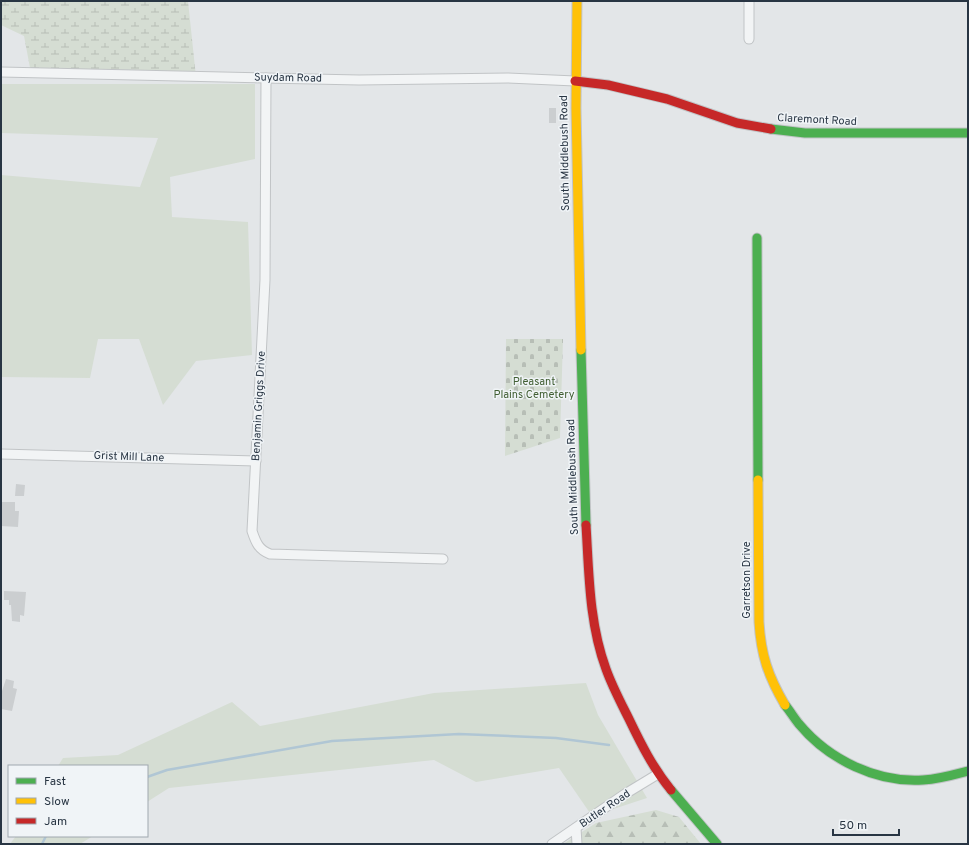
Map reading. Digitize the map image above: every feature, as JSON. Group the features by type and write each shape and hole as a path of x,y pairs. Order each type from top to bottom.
{"street":[{"name":"South Middlebush Road","path":"576,1 576,81 584,499 590,596 597,639 606,670 636,734 658,774 717,844"},
{"path":"749,1 749,39"},
{"name":"Suydam Road","path":"1,72 359,80 508,78 576,81"},
{"name":"Benjamin Griggs Drive","path":"266,78 265,280 252,532 257,546 270,554 443,559"},
{"name":"Claremont Road","path":"576,81 608,85 667,100 737,123 781,132 805,134 968,133"},
{"name":"Garretson Drive","path":"757,238 760,622 763,658 770,679 790,714 803,730 838,759 869,774 908,780 935,779 968,771"},
{"name":"Grist Mill Lane","path":"1,454 256,461"},
{"name":"Butler Road","path":"552,844 658,774"},
{"path":"576,828 577,844"}],"green space":[{"path":"1,1 188,1 196,77 31,73 24,36 1,25"},
{"path":"1,84 255,84 255,159 170,177 172,217 248,222 252,355 196,361 163,405 139,339 98,339 90,378 1,377 1,175 140,187 158,138 1,133"},
{"name":"Pleasant Plains Cemetery","path":"506,339 563,339 560,438 505,456"},
{"path":"586,683 598,715 647,798 592,816 559,768 476,782 434,760 169,788 148,801 148,765 59,765 63,758 118,755 232,702 260,726 434,693"},
{"path":"656,810 679,817 701,844 563,844 596,823"},
{"path":"15,837 91,837 80,844 10,844"}],"building":[{"path":"549,108 556,108 556,123 549,123"},
{"path":"16,484 25,485 24,496 15,496"},
{"path":"1,502 15,502 15,511 19,511 18,527 1,526"},
{"path":"4,591 26,592 24,616 20,615 20,622 12,621 11,605 9,605 9,600 4,600"},
{"path":"6,679 14,681 13,688 17,689 12,711 1,709 1,694"}],"waterway":[{"path":"148,777 167,770 332,741 459,734 556,738 609,745"},
{"path":"42,844 46,837"}],"traffic: fast":[{"path":"771,129 805,133 968,133"},
{"path":"757,238 758,480"},
{"path":"581,350 586,525"},
{"path":"785,705 811,737 839,758 855,767 871,773 888,778 923,780 940,778 968,771"},
{"path":"671,790 717,844"}],"traffic: slow":[{"path":"577,1 576,108 581,350"},
{"path":"758,480 760,634 766,665 785,705"}],"traffic: jam":[{"path":"575,81 608,85 667,99 737,123 771,129"},
{"path":"586,525 589,580 593,616 600,652 611,682 638,738 653,764 671,790"}]}
